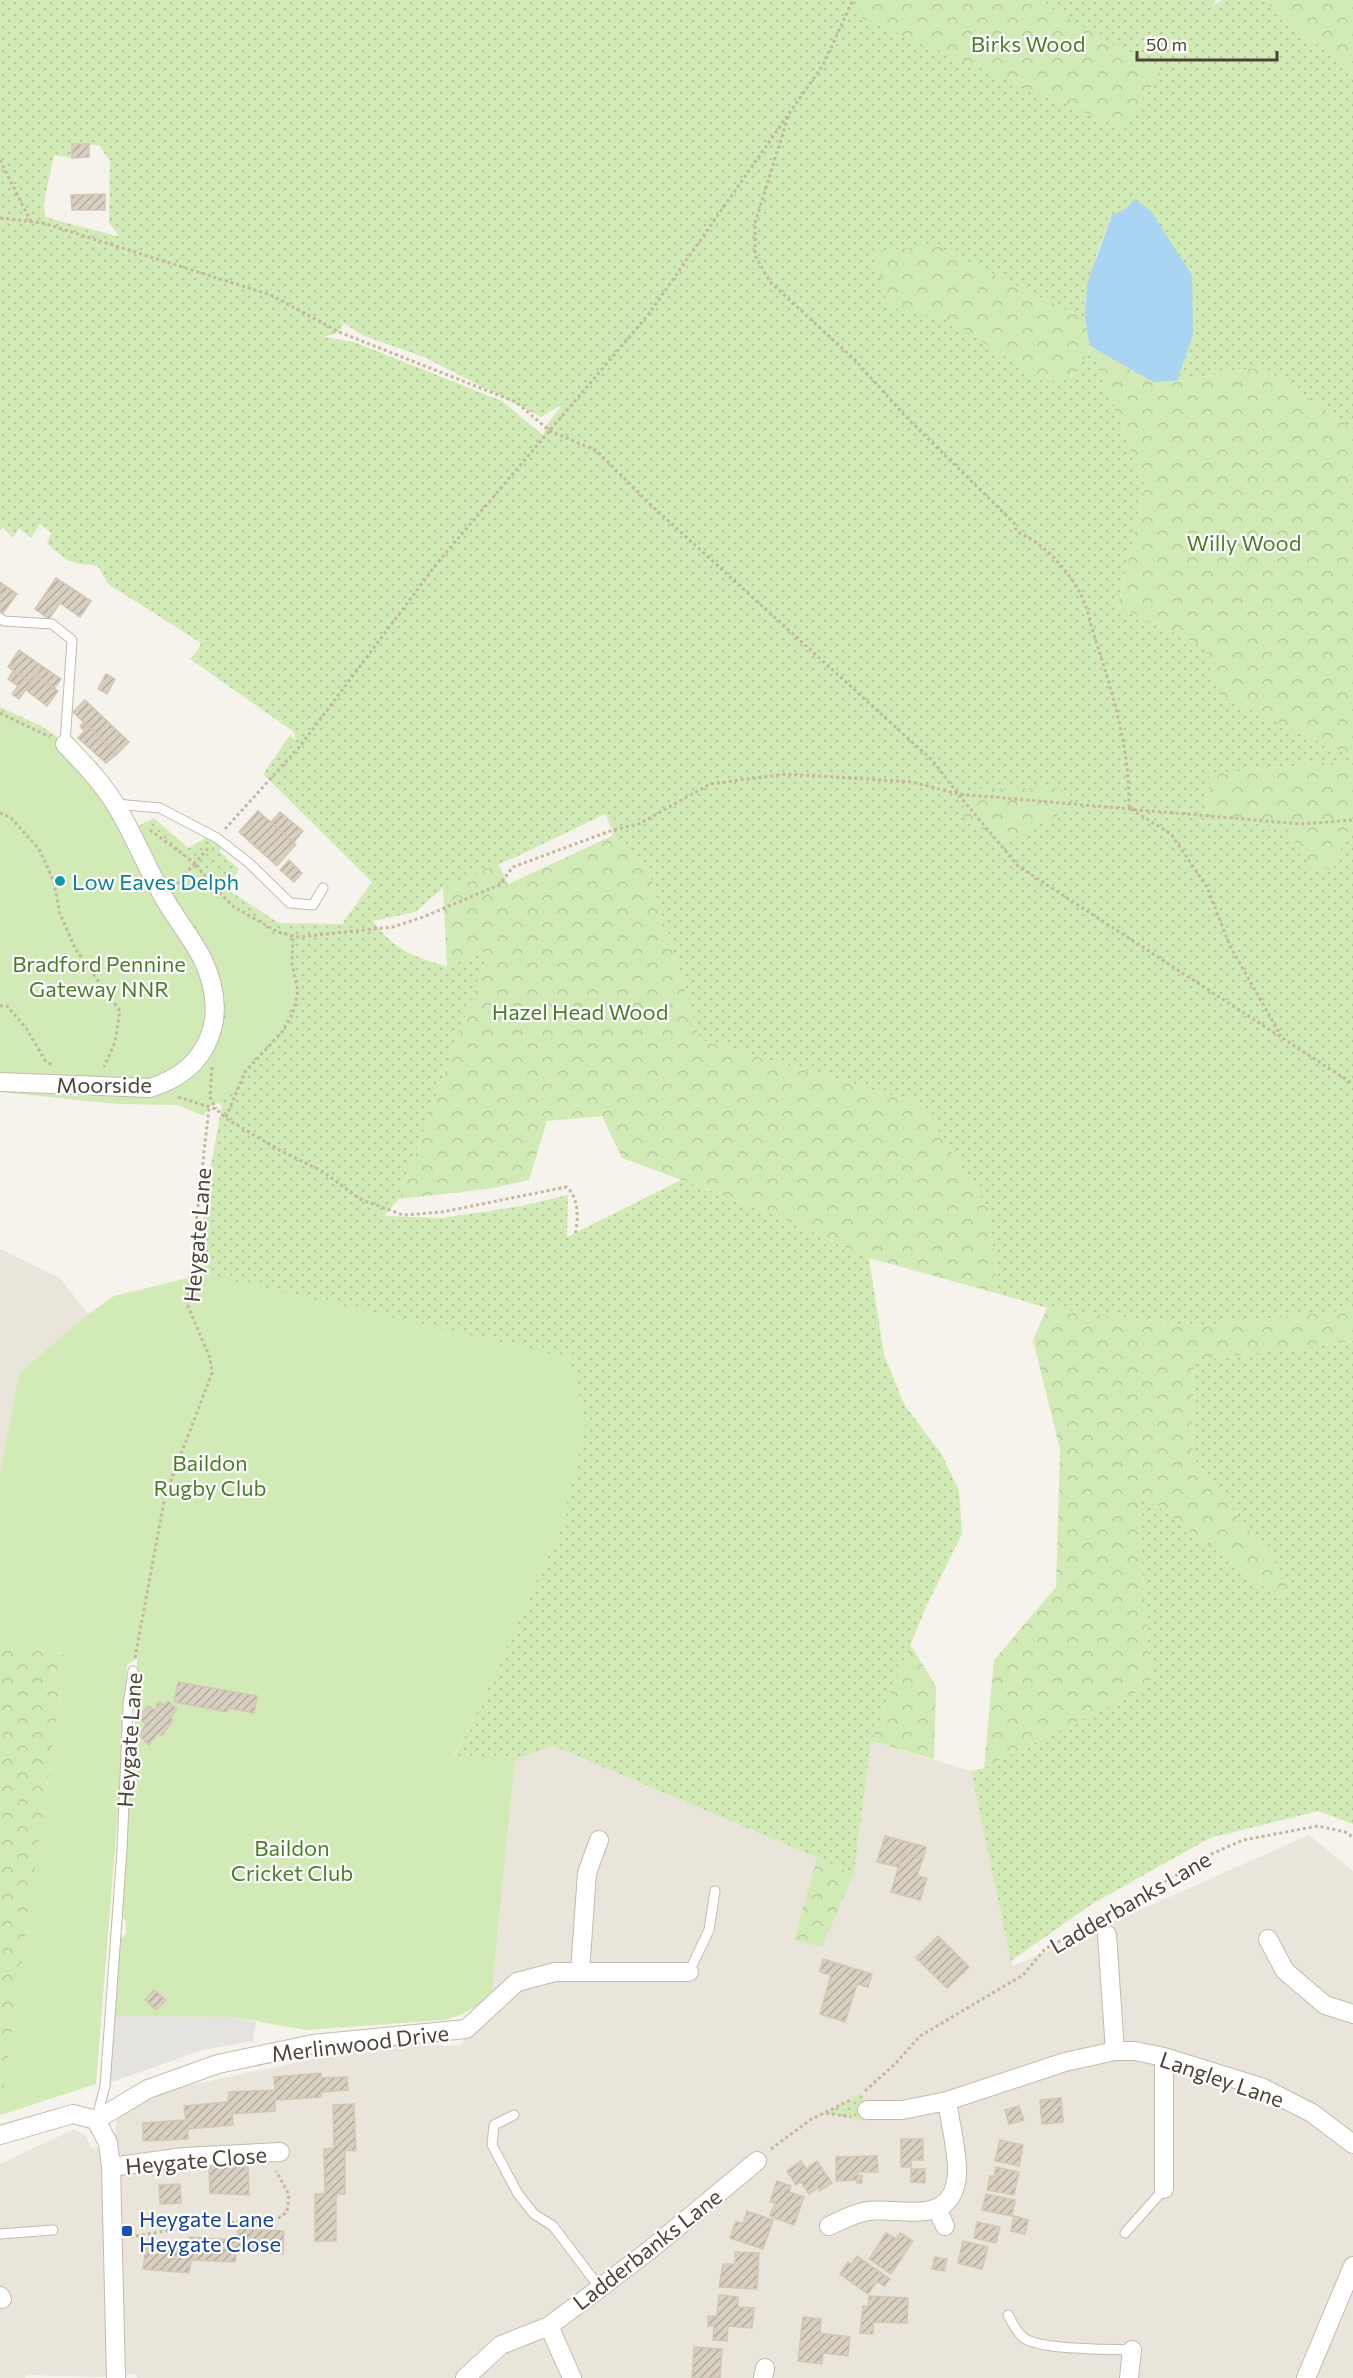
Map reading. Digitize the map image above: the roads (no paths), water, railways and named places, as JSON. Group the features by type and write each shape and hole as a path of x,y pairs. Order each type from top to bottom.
{"street":[{"name":"Moorside","path":"0,1082 150,1088 167,1083 181,1074 200,1055 209,1041 214,1026 213,994 203,961 164,898 116,804 94,774 65,744"},
{"path":"580,1972 587,1873 599,1840"},
{"path":"1107,1935 1115,2051"},
{"path":"1268,1939 1285,1971 1325,2005 1353,2014"},
{"name":"Merlinwood Drive","path":"96,2120 148,2089 218,2064 313,2044 466,2029 517,1982 555,1972 689,1972"},
{"name":"Langley Lane","path":"867,2110 902,2110 947,2101 1065,2062 1115,2051 1135,2051 1164,2057 1261,2087 1312,2113 1353,2144"},
{"path":"1164,2057 1164,2189"},
{"path":"829,2226 853,2224 870,2211 926,2212 946,2203 952,2194 957,2172 947,2101"},
{"path":"0,2135 73,2114 96,2120 108,2143 111,2167 116,2378"},
{"name":"Heygate Close","path":"111,2167 184,2157 280,2152"},
{"name":"Ladderbanks Lane","path":"465,2378 501,2345 549,2326 651,2249 757,2161"},
{"path":"937,2209 945,2226"},
{"path":"1306,2378 1353,2266"},
{"path":"549,2326 572,2378"},
{"path":"1129,2378 1132,2350"}],"lane":[{"path":"0,618 4,621 52,624 72,640 65,744"},
{"path":"116,804 160,808 217,838 249,863 290,903 313,905 323,888"},
{"name":"Heygate Lane","path":"96,2120 105,2086 122,1850 128,1705 133,1671"},
{"path":"689,1972 709,1930 715,1891"},
{"path":"514,2115 494,2125 492,2145 518,2194 534,2214 553,2226 600,2288"},
{"path":"1125,2233 1164,2189"},
{"path":"0,2234 52,2230"},
{"path":"1008,2315 1018,2332 1026,2340 1062,2346 1132,2350"}],"water":[{"path":"1134,199 1150,210 1192,275 1193,335 1177,381 1153,382 1090,346 1085,319 1087,284 1112,215 1127,208"}],"place":[{"name":"Low Eaves Delph","path":"60,881"},
{"name":"Heygate Lane Heygate Close","path":"127,2231"}],"park label":[{"name":"Birks Wood","path":"1028,43"},
{"name":"Willy Wood","path":"1244,542"},
{"name":"Bradford Pennine Gateway NNR","path":"99,976"},
{"name":"Hazel Head Wood","path":"580,1011"},
{"name":"Baildon Rugby Club","path":"210,1474"},
{"name":"Baildon Cricket Club","path":"292,1860"}]}
